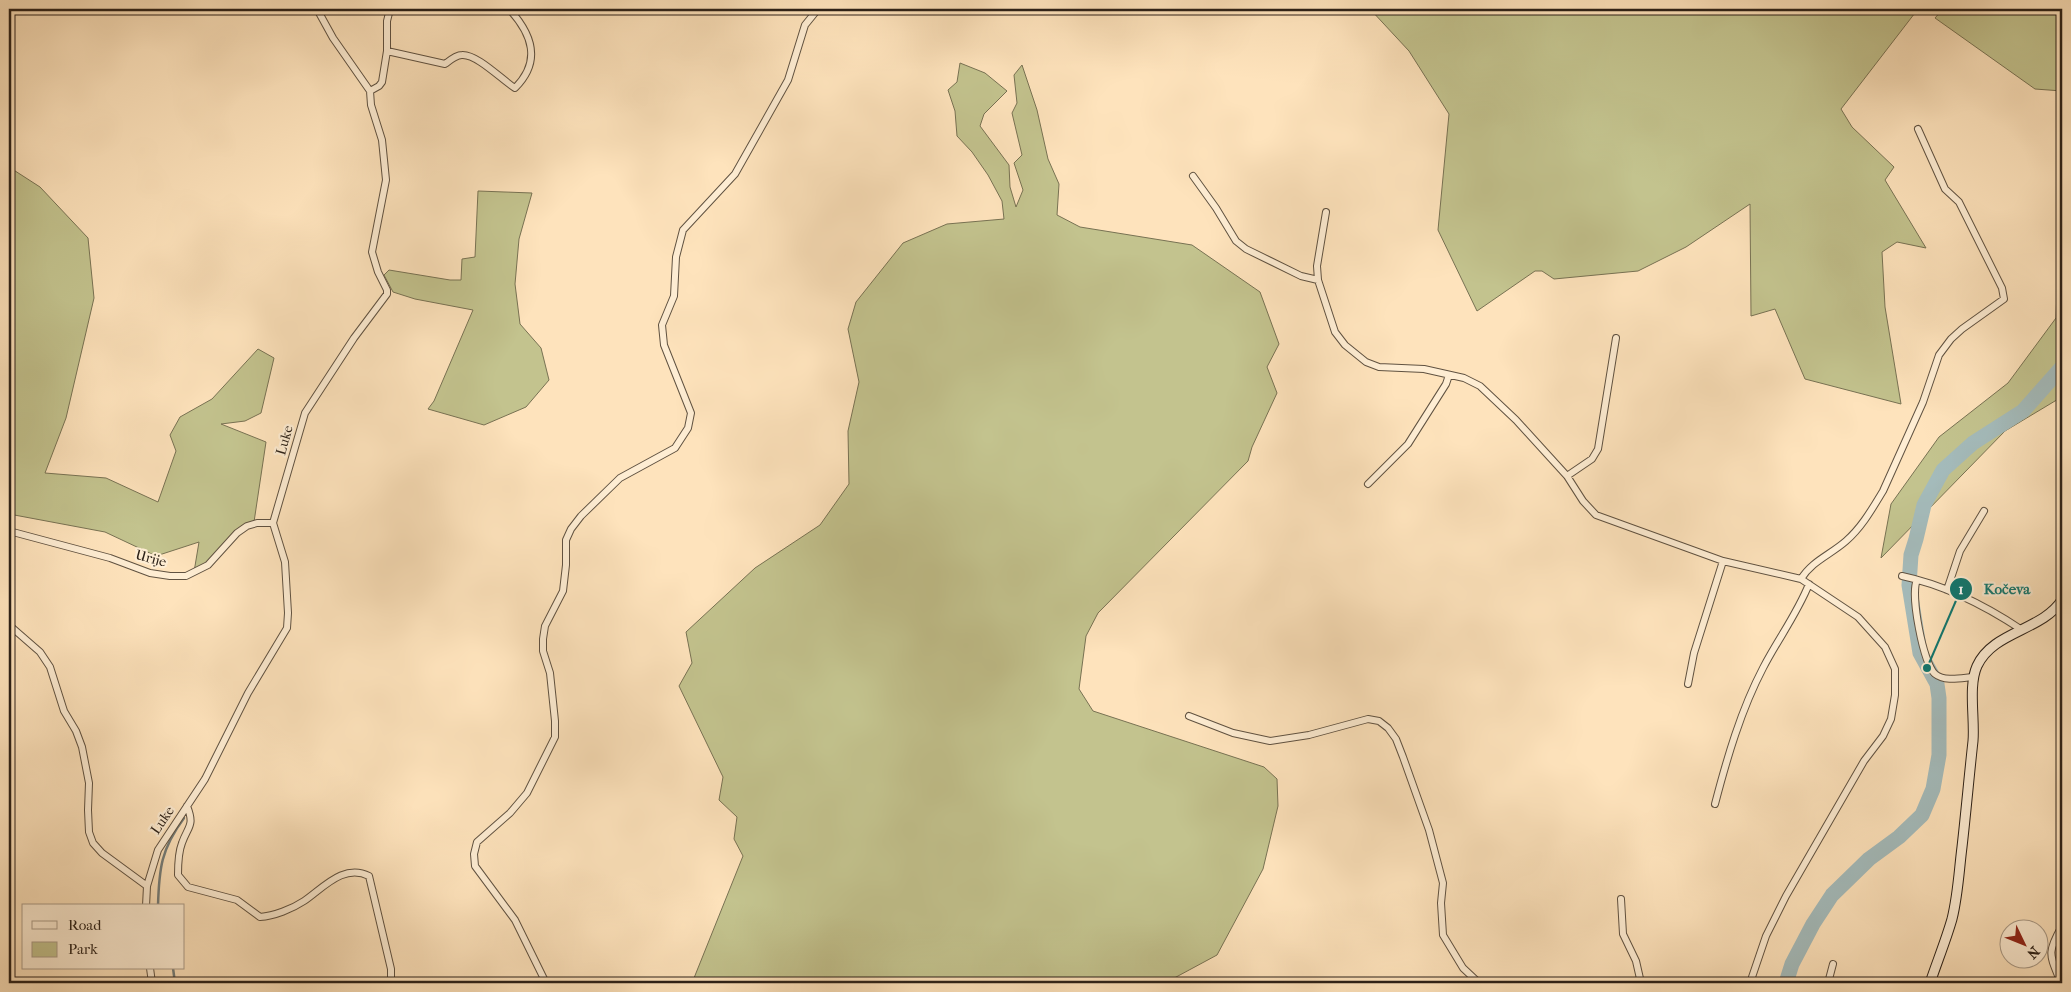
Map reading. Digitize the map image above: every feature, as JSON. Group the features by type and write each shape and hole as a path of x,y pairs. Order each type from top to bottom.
{"main road":[{"path":"1930,983 1952,919 1957,893 1973,738 1974,677 1977,665 1986,652 1999,642 2054,612 2062,600"}],"street":[{"name":"Luke","path":"146,904 147,886 158,850 165,836 205,779 248,693 275,652 287,628 285,562 273,522 305,413 354,338 387,294 372,252 386,180 382,140 371,105 370,91 333,38 317,9"},
{"path":"370,91 382,82 388,51 387,21 390,9"},
{"path":"388,51 445,64 456,56 464,54 486,66 515,88 526,77 532,50 530,38 509,9"},
{"path":"546,983 515,920 475,866 474,854 477,842 510,813 527,793 555,737 550,673 543,651 542,640 545,626 563,591 566,540 571,529 581,516 620,478 674,448 688,428 691,412 664,345 662,325 674,296 676,257 683,230 735,174 788,80 805,25 818,9"},
{"path":"1801,579 1817,561 1854,533 1864,522 1876,503 1923,402 1939,355 1951,339 1962,329 2004,300 2002,288 1959,202 1945,189 1918,129"},
{"path":"1193,176 1216,208 1236,241 1246,249 1301,276 1318,280"},
{"path":"1326,212 1317,266 1318,280 1335,332 1345,345 1366,362 1379,367 1424,369 1464,378 1472,382 1498,402 1567,476 1583,501 1596,515 1723,561 1801,579 1858,617 1885,647 1894,668 1896,695 1891,719 1883,736 1864,761 1778,912 1766,936 1750,983"},
{"path":"1567,476 1592,459 1598,449 1616,338"},
{"path":"1368,484 1408,444 1446,384 1449,375"},
{"path":"1947,590 1960,551 1984,511"},
{"name":"Urije","path":"9,531 110,558 150,573 186,576 208,564 237,533 248,526 257,523 273,522"},
{"path":"1688,684 1694,653 1723,561"},
{"path":"1903,576 1947,590 1988,608 2022,630"},
{"path":"1916,579 1914,585 1918,620 1929,667 1942,678 1974,677"},
{"path":"1715,804 1731,748 1760,676 1803,601 1809,584"},
{"path":"9,624 40,652 50,667 64,711 76,731 82,747 89,782 88,810 93,844 102,853 147,886"},
{"path":"1189,716 1233,733 1270,741 1309,734 1368,719 1379,721 1388,728 1396,739 1429,830 1443,883 1441,903 1443,935 1463,968 1479,983"},
{"path":"187,806 191,817 191,827 182,843 178,875 188,887 237,900 260,916 282,912 303,902 340,875 364,873 369,876 372,879 381,930 391,969 391,983"},
{"path":"1621,899 1623,934 1636,961 1641,983"},
{"path":"2062,926 2052,943 2050,954 2062,983"},
{"path":"1828,983 1833,964"},
{"path":"150,970 152,983"}],"green space":[{"path":"1370,9 1918,9 1841,109 1852,127 1894,167 1885,180 1926,248 1897,242 1882,252 1885,307 1901,404 1805,379 1775,309 1751,316 1750,204 1686,247 1638,271 1554,279 1542,271 1535,271 1477,311 1438,230 1449,114 1409,51"},
{"path":"1943,9 2062,9 2062,91 2035,89 1935,18"},
{"path":"960,63 985,73 1007,91 984,114 980,126 1009,165 1010,187 1016,207 1023,190 1014,163 1022,155 1012,113 1017,103 1014,75 1022,65 1037,110 1048,159 1059,184 1057,215 1080,227 1192,245 1260,292 1279,344 1267,367 1277,393 1252,447 1248,461 1098,613 1086,636 1079,689 1093,711 1264,767 1277,779 1278,806 1263,869 1217,955 1165,983 692,983 743,856 734,839 737,817 719,800 723,777 679,686 692,663 686,632 755,568 820,525 849,484 848,431 859,382 848,329 856,302 903,243 947,224 1004,219 1002,201 988,175 972,152 957,136 955,111 948,90 957,82"},
{"path":"9,167 40,187 88,238 94,298 66,418 45,473 106,478 158,502 176,451 170,435 180,417 212,399 258,349 274,358 261,413 245,421 221,424 266,442 254,522 248,524 212,560 194,572 199,542 156,556 105,532 9,514"},
{"path":"478,191 532,193 519,239 515,284 520,324 541,348 549,380 526,407 484,425 428,409 434,401 473,310 415,299 393,292 384,275 389,270 450,280 461,280 462,259 475,257"},
{"path":"2062,227 2062,393 2060,398 2005,431 1881,558 1891,504 1939,437 2008,383 2056,318 2059,231"}],"waterway":[{"path":"1786,983 1792,964 1813,924 1832,895 1869,859 1899,837 1922,815 1933,789 1939,755 1939,698 1937,684 1920,653 1909,585 1911,555 1924,505 1943,470 1973,443 2023,411 2062,367"},
{"path":"158,904 159,881 166,850 176,829 184,818"},
{"path":"173,970 175,983"}],"place":[{"name":"Kočeva","path":"1927,668"}]}
